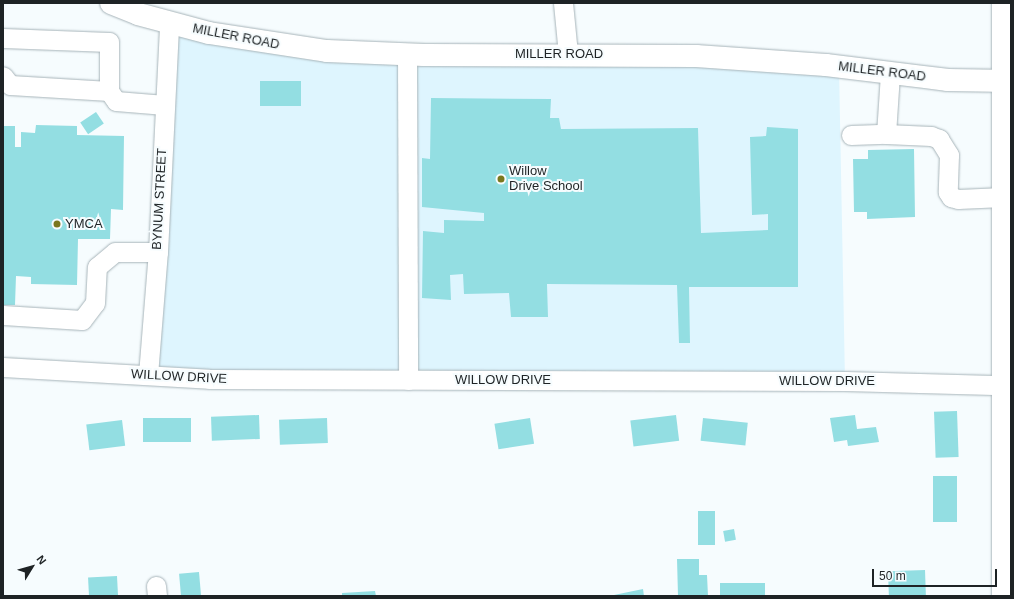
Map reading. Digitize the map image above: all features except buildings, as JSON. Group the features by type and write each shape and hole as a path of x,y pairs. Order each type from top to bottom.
{"main road":[{"name":"MILLER ROAD","path":"111,3 169,23 209,33 290,47 407,55 568,54 756,59 948,80 1007,81"},
{"path":"1003,3 1007,81 1003,197 1003,596"}],"street":[{"path":"563,3 568,54"},
{"name":"BYNUM STREET","path":"148,375 158,252 169,23"},
{"path":"3,38 109,42 109,91 116,102 165,105"},
{"path":"407,55 408,380"},
{"path":"886,134 890,73"},
{"path":"3,76 10,85 109,91"},
{"path":"851,135 886,134 931,136 939,139 949,155 948,192 951,197 958,199 1003,197"},
{"path":"3,315 82,320 95,303 97,267 115,252 158,252"},
{"name":"WILLOW DRIVE","path":"3,367 209,379 845,381 1003,385"}],"shaded area":[{"name":"Willow Drive School","path":"169,23 290,47 839,67 845,381 148,375"}],"place":[{"name":"Willow Drive School","path":"501,179"},
{"name":"YMCA","path":"57,224"}]}
